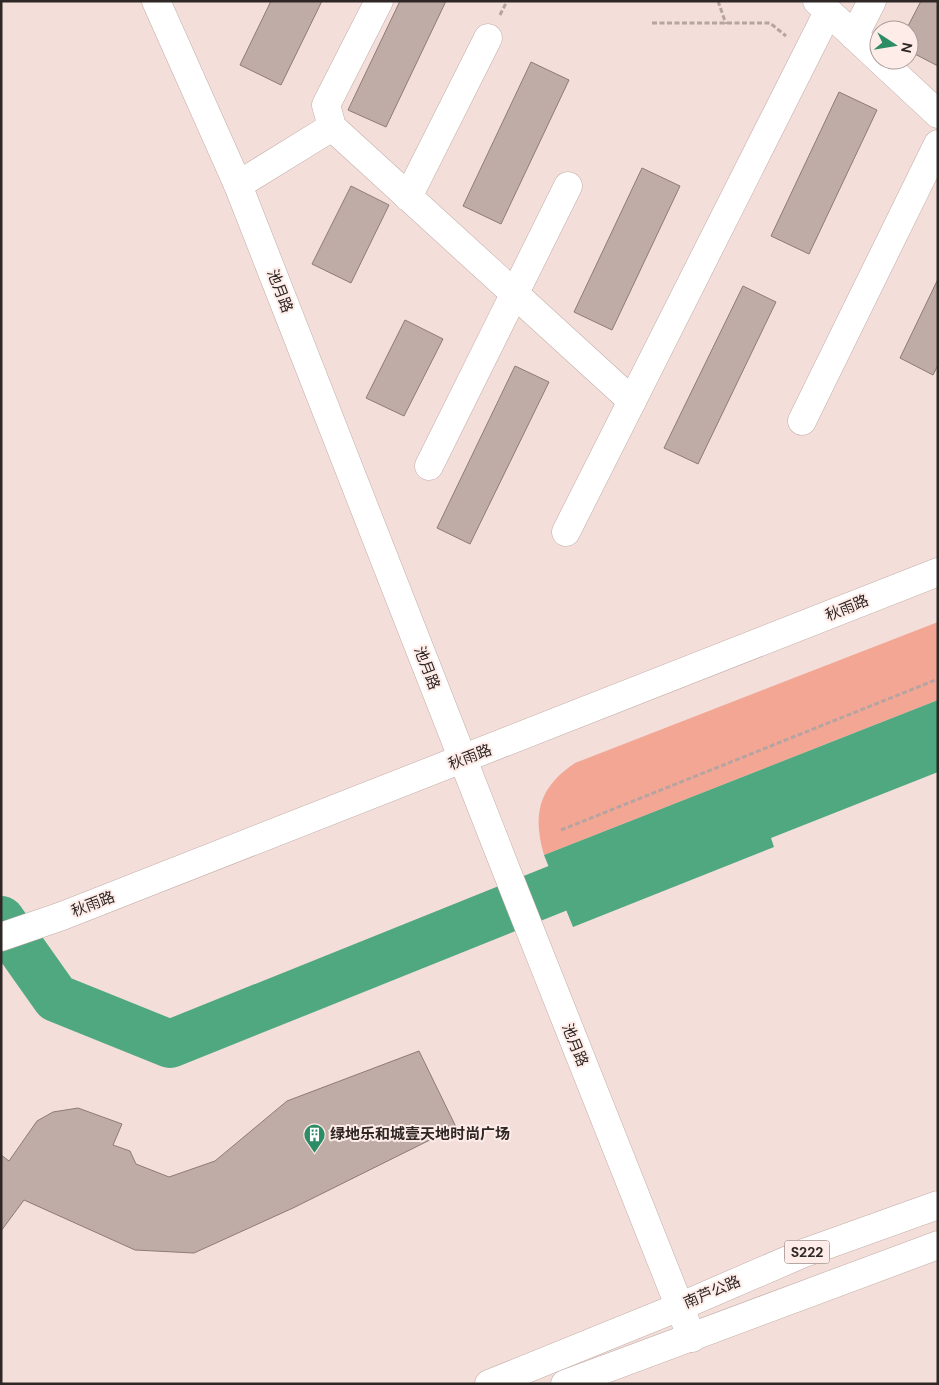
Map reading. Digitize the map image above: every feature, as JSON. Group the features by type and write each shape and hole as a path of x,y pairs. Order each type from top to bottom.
{"street":[{"name":"池月路","path":"156,1 238,185 543,964 692,1338"},
{"path":"379,1 326,105 332,127 632,401"},
{"path":"854,36 872,1"},
{"path":"566,532 794,78 822,6 869,50"},
{"path":"408,197 488,38"},
{"path":"890,70 938,114"},
{"path":"238,185 332,127"},
{"path":"802,421 938,144"},
{"path":"429,466 568,186"},
{"name":"秋雨路","path":"1,937 62,916 938,572"},
{"name":"南芦公路","path":"488,1384 679,1307 804,1253 938,1205"},
{"name":"S222","path":"566,1384 938,1245"}],"path":[{"path":"718,1 726,24"},
{"path":"652,23 770,23 789,38 794,78"},
{"path":"561,830 938,679"}],"shaded area":[{"path":"938,622 938,700 544,855 539,827 539,814 542,803 546,792 553,782 575,763"},
{"path":"938,700 938,772 771,838 774,847 573,927 544,855"}],"building":[{"path":"271,1 322,1 281,85 240,65"},
{"path":"400,1 446,1 386,127 348,110"},
{"path":"921,1 938,1 938,66 919,56 919,20 911,20"},
{"path":"531,62 569,80 501,224 463,206"},
{"path":"839,92 877,110 809,254 771,236"},
{"path":"642,168 680,186 612,330 574,312"},
{"path":"351,186 389,205 351,283 312,264"},
{"path":"938,279 938,365 933,375 900,358"},
{"path":"743,286 776,302 698,464 664,448"},
{"path":"405,320 443,339 404,416 366,398"},
{"path":"515,366 549,382 470,544 437,528"},
{"name":"绿地乐和城壹天地时尚广场","path":"419,1051 456,1127 293,1208 194,1253 135,1250 24,1200 1,1231 1,1155 9,1161 37,1121 53,1112 78,1108 122,1124 113,1145 130,1151 136,1164 169,1177 215,1161 287,1101"}],"waterway":[{"path":"1,920 56,998 170,1044 618,864"}],"place":[{"name":"绿地乐和城壹天地时尚广场","path":"314,1153"}]}
